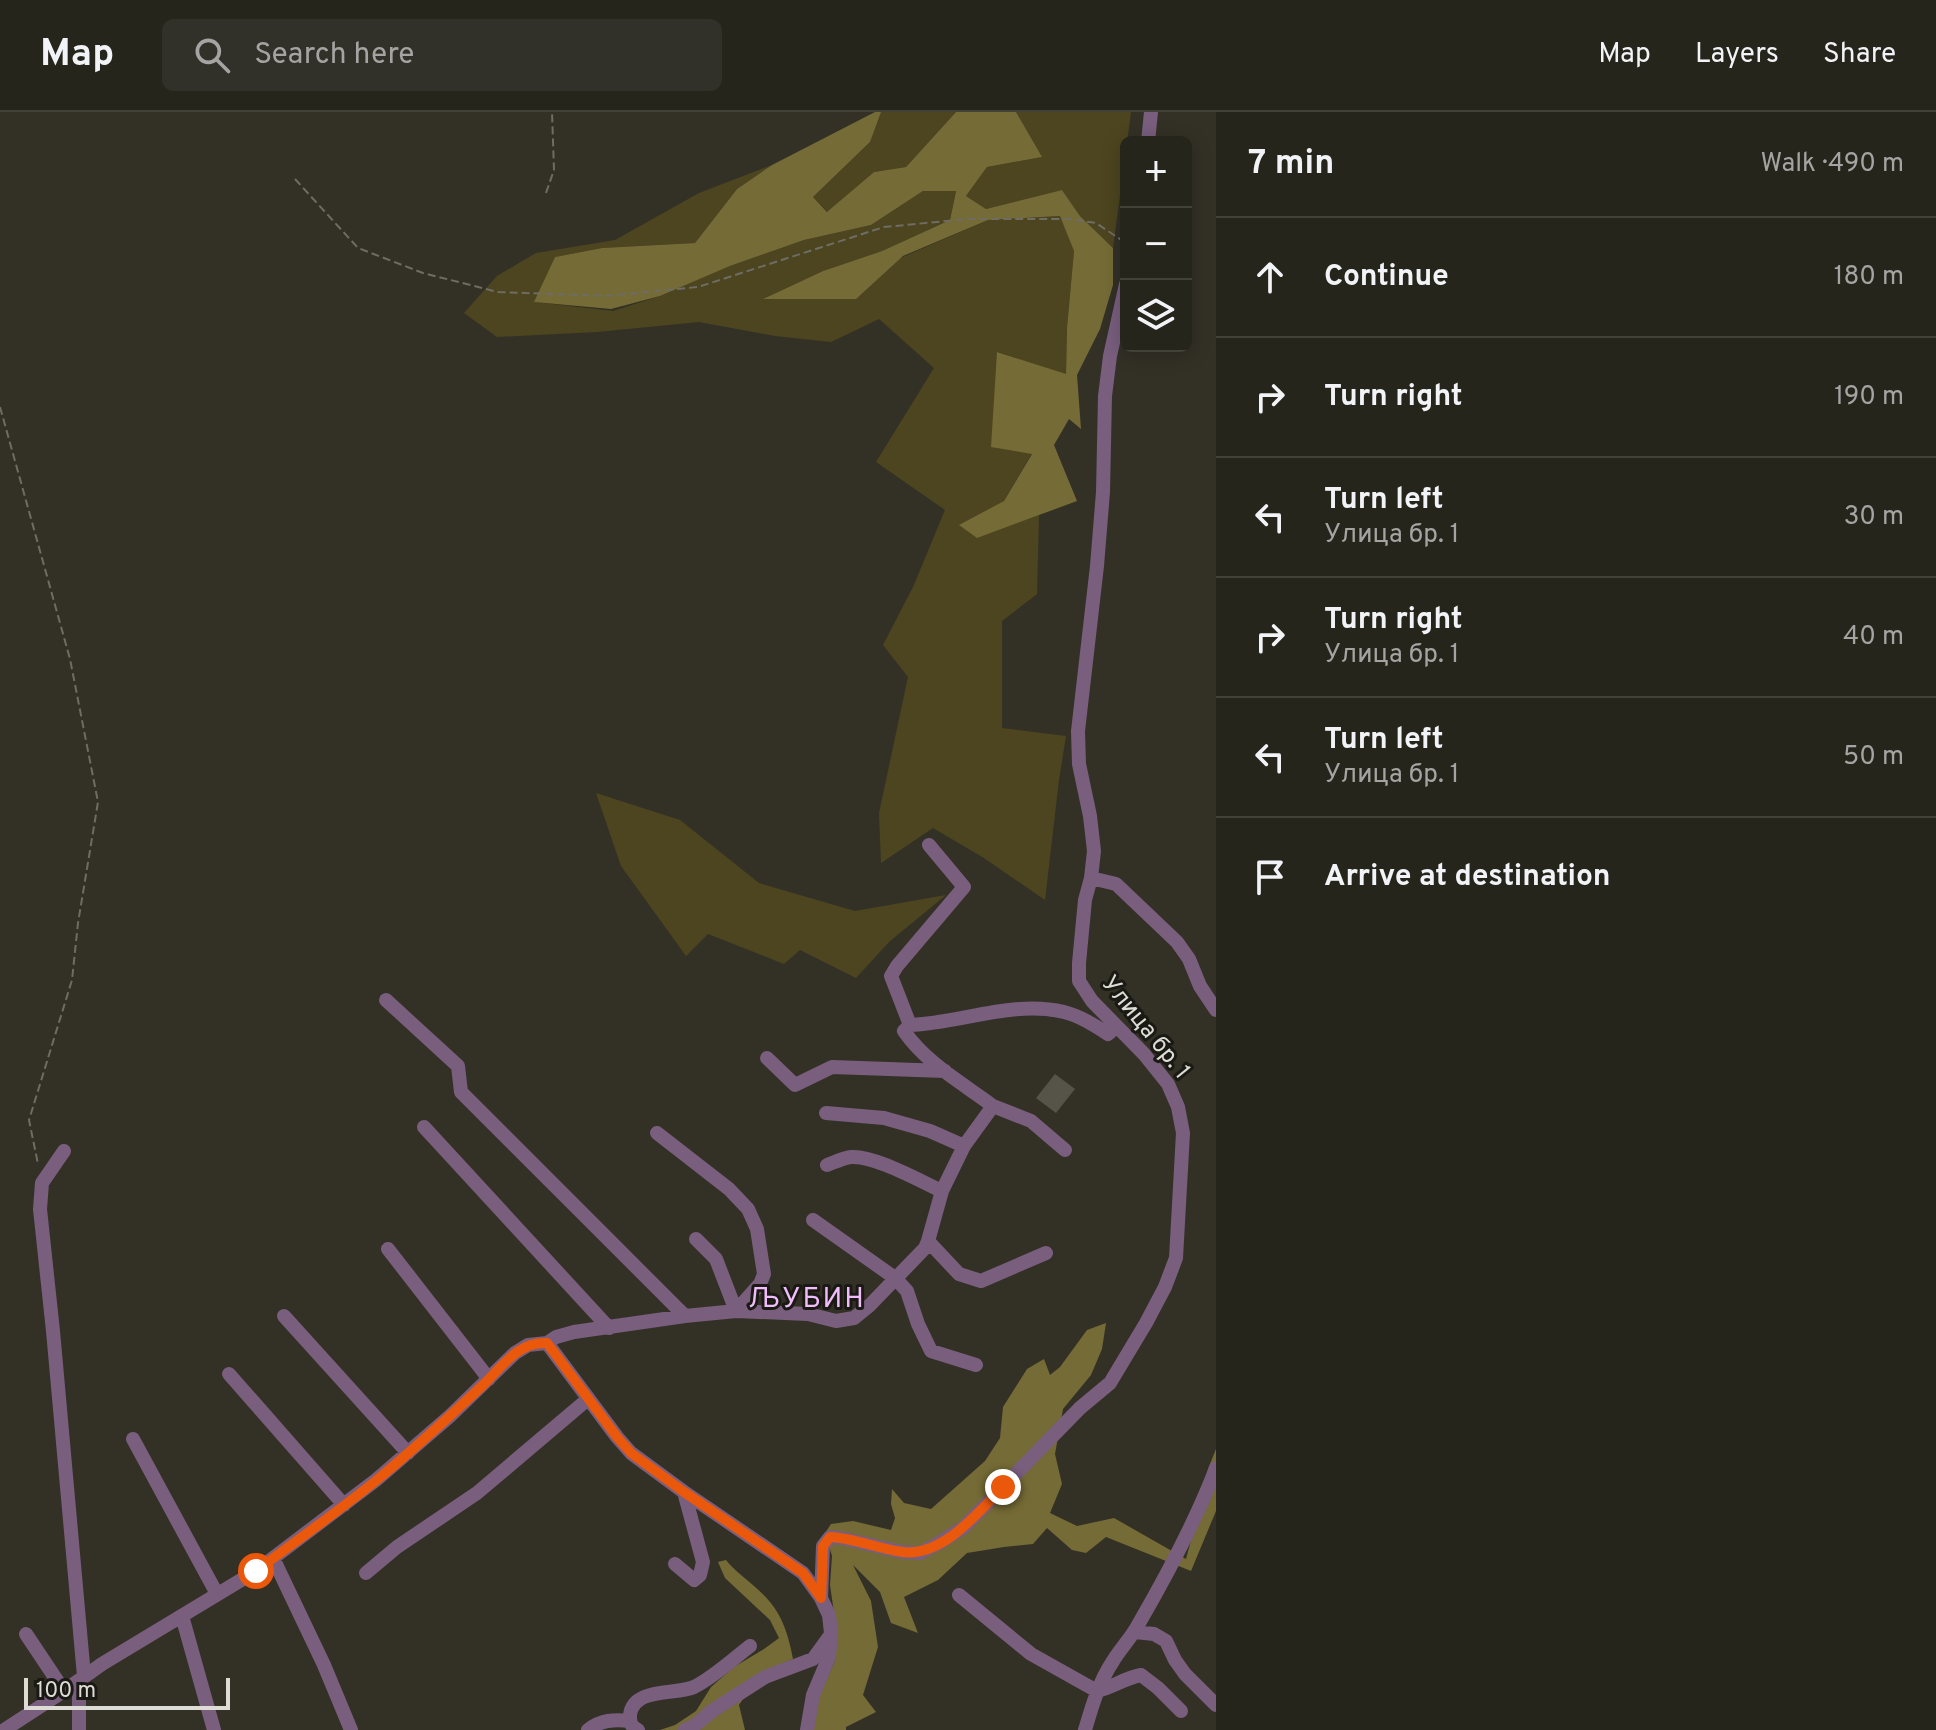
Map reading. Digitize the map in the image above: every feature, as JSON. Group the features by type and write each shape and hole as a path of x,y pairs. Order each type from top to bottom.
{"street":[{"path":"1149,136 1151,112"},
{"name":"Улица бр. 1","path":"807,1730 813,1695 829,1657 829,1615 821,1598 823,1546 830,1537 920,1553 964,1527 1080,1408 1110,1383 1146,1323 1176,1258 1183,1133 1178,1107 1168,1084 1144,1054 1092,1001 1079,981 1085,900 1094,851 1079,764 1078,731 1097,566 1106,386 1120,311"},
{"path":"910,1025 891,976 964,887 929,845"},
{"path":"1091,878 1116,884 1177,942 1216,1010"},
{"path":"386,1000 458,1066 461,1092 685,1316"},
{"path":"1065,1150 1031,1121 993,1106 945,1071 927,1057 904,1031 910,1025 961,1020 1004,1010 1041,1009 1064,1012 1089,1021 1108,1034 1116,1027"},
{"path":"767,1058 795,1085 832,1067 945,1071"},
{"path":"4,1730 84,1676 256,1571 376,1480 515,1353 528,1345 547,1343 574,1332 736,1311 808,1314 836,1321 854,1318 920,1253 928,1241 942,1191 964,1146 993,1106"},
{"path":"826,1113 884,1118 930,1131 964,1146"},
{"path":"424,1127 609,1328"},
{"path":"657,1133 729,1189 748,1209 757,1229 764,1274 760,1284 736,1311"},
{"path":"64,1151 42,1183 40,1209 84,1676 79,1697 79,1730"},
{"path":"827,1165 852,1157 863,1158 942,1191"},
{"path":"813,1220 895,1278 907,1291 931,1351 976,1365"},
{"path":"696,1239 716,1259 736,1311"},
{"path":"928,1241 959,1274 981,1281 1046,1253"},
{"path":"388,1249 489,1379"},
{"path":"284,1316 408,1453"},
{"path":"547,1343 631,1453 803,1573 821,1598"},
{"path":"229,1374 344,1505"},
{"path":"366,1573 397,1547 477,1493 588,1399"},
{"path":"133,1439 217,1594"},
{"path":"1085,1730 1097,1691 1112,1661 1135,1632 1182,1543 1216,1468"},
{"path":"675,1564 694,1580 700,1575 703,1562 684,1492"},
{"path":"273,1558 351,1730"},
{"path":"959,1595 1031,1654 1097,1691 1128,1677 1141,1675 1181,1711"},
{"path":"182,1616 214,1730"},
{"path":"1135,1632 1154,1634 1166,1641 1185,1674 1216,1705"},
{"path":"685,1730 765,1677 813,1659 831,1633"},
{"path":"26,1634 64,1691"},
{"path":"588,1730 596,1724 614,1719 634,1726 631,1708 639,1701 649,1696 692,1688 750,1646"}],"path":[{"path":"546,193 554,170 552,112"},
{"path":"295,179 358,248 423,273 498,292 606,296 698,287 884,227 968,219 1069,219 1096,223 1120,239"},
{"path":"0,407 70,659 98,802 72,980 29,1120 42,1183"}],"shaded area":[{"path":"875,112 881,112 870,142 813,197 827,212 874,172 906,167 956,112 1016,112 1042,157 987,167 966,196 986,209 1062,190 1080,216 1113,248 1113,285 1100,329 1077,375 1081,429 1069,419 1054,445 1077,501 977,538 959,525 1004,501 1032,454 991,447 997,352 1066,374 1074,251 1060,216 988,220 903,256 856,299 763,299 823,271 882,251 950,220 956,191 923,191 871,225 804,240 730,266 660,296 611,309 534,302 555,257 602,248 695,243 737,189 772,165"},
{"path":"878,112 956,112 906,167 874,172 828,212 813,197 870,142"},
{"path":"1016,112 1131,112 1128,136 1120,136 1120,195 1113,248 1080,216 1062,190 986,209 966,196 987,167 1041,157"},
{"path":"772,165 737,189 695,243 602,248 555,257 535,302 613,311 804,240 871,225 923,191 956,190 950,220 765,298 896,260 988,220 1061,216 1074,251 1066,375 998,352 1032,453 1004,501 978,537 1039,515 1037,594 1002,621 1002,728 1066,736 1045,900 933,828 881,863 879,813 908,677 883,645 913,587 945,510 876,462 934,368 879,319 831,342 775,336 699,322 597,332 497,337 464,313 497,276 536,253 615,240 699,193"},
{"path":"596,793 680,820 759,883 855,911 946,895 889,942 856,978 800,950 784,964 708,934 686,956 621,866"},
{"path":"1106,1323 1102,1349 1091,1375 1063,1409 1055,1454 1062,1484 1050,1513 1077,1526 1114,1518 1186,1559 1204,1503 1208,1469 1216,1449 1216,1511 1191,1571 1106,1537 1086,1553 1072,1550 1047,1528 1033,1544 967,1553 938,1580 904,1597 918,1633 891,1623 880,1592 853,1565 871,1601 878,1647 863,1695 876,1712 846,1727 846,1730 811,1730 817,1701 835,1661 837,1633 830,1585 832,1556 825,1533 831,1524 853,1521 891,1530 895,1518 891,1504 892,1489 904,1503 931,1509 985,1461 1000,1438 1003,1407 1027,1369 1044,1359 1050,1375 1060,1367 1087,1330"},
{"path":"726,1560 776,1610 785,1627 793,1659 758,1676 739,1705 745,1730 660,1730 675,1725 696,1711 711,1687 734,1667 779,1638 770,1620 725,1578 718,1562"}],"building":[{"path":"1055,1074 1075,1089 1056,1113 1036,1098"}],"district":[{"name":"ЉУБИН","path":"807,1300"}],"route":[{"path":"256,1571 376,1480 450,1416 515,1353 538,1343 547,1343 631,1453 803,1573 821,1598 823,1546 830,1537 920,1553 964,1527 1003,1487"}]}
